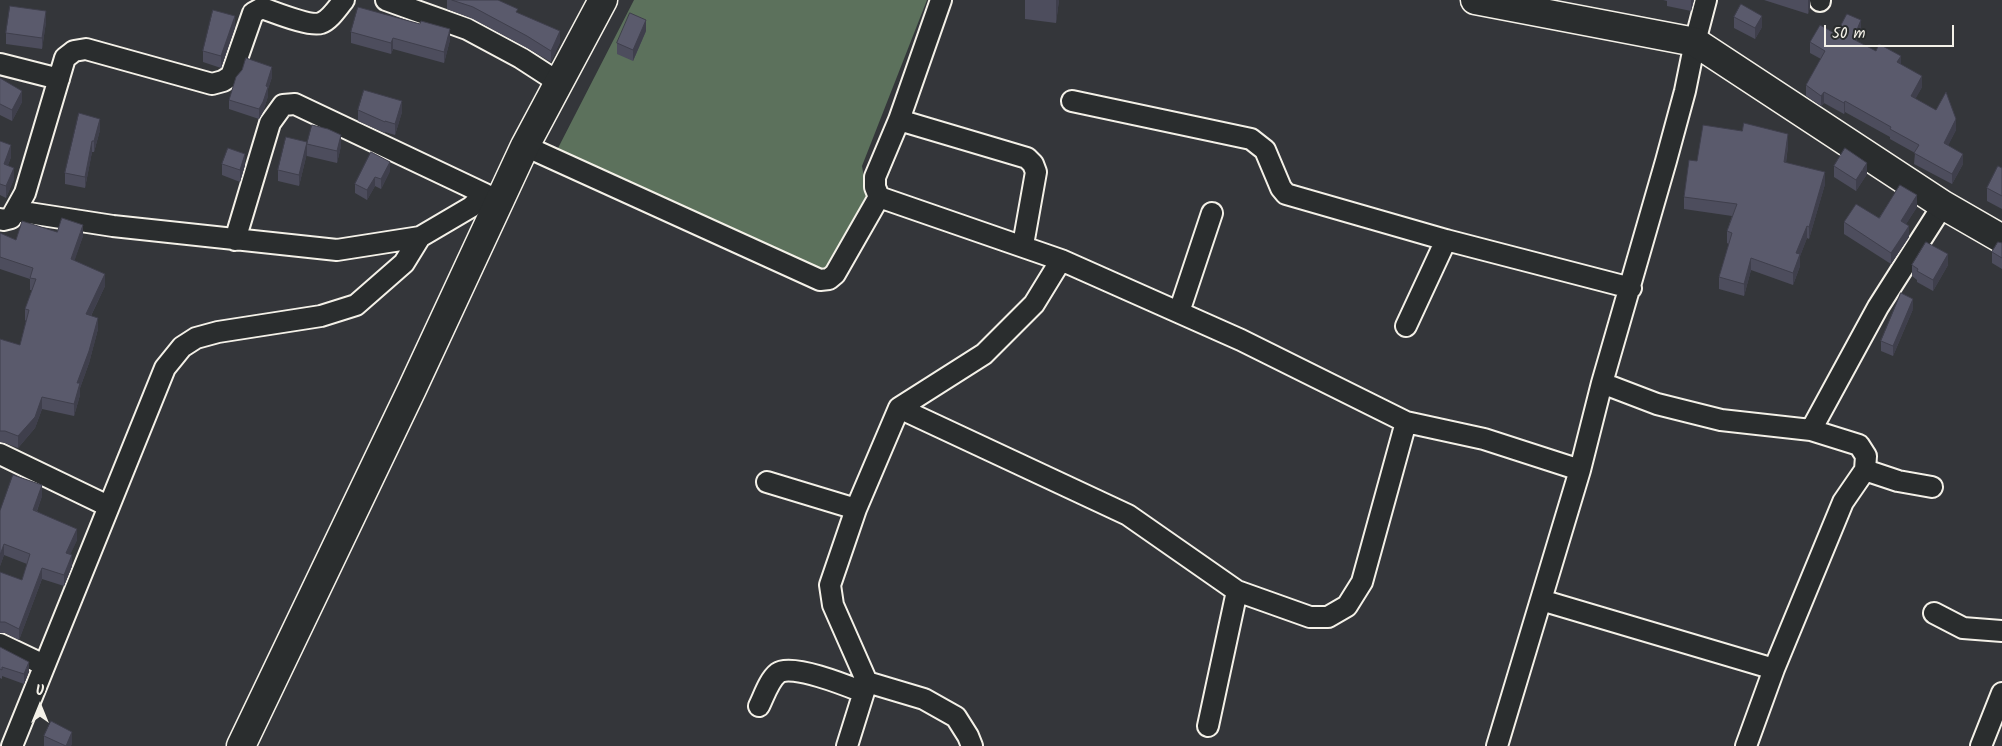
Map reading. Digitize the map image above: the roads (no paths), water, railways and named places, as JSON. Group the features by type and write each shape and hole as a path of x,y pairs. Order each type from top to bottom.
{"street":[{"path":"8,215 25,193 65,58 74,51 86,49 212,84 223,81 231,76 253,13 256,10 262,8 312,23 321,23 344,0"},
{"path":"386,0 467,29 521,58 558,82"},
{"path":"241,746 396,424 492,198 525,146 603,0"},
{"path":"942,0 899,120 875,177 875,187 879,197 1023,245 1061,260 1249,344 1406,422 1484,438 1580,470"},
{"path":"1475,0 1506,3 1695,42 1943,204 2002,240"},
{"path":"1497,746 1580,470 1602,383 1685,91 1706,0"},
{"path":"0,64 59,79"},
{"path":"1072,101 1251,139 1265,150 1281,188 1286,194 1359,213 1446,240 1630,288"},
{"path":"235,240 270,124 283,105 294,104 492,198"},
{"path":"899,120 1028,158 1036,172 1023,245"},
{"path":"525,146 820,280 829,279 835,274 879,197"},
{"path":"8,215 337,250 420,237 472,207 492,198"},
{"path":"1812,430 1878,307 1943,204"},
{"path":"1179,312 1212,213"},
{"path":"12,746 165,368 182,347 196,338 218,332 321,316 356,305 404,264 420,237"},
{"path":"1406,326 1446,240"},
{"path":"848,746 865,687 833,605 830,586 856,509 899,408 984,354 1034,304 1061,260"},
{"path":"1602,383 1657,404 1721,420 1812,430 1859,446 1866,456 1865,470 1843,502 1774,668 1746,746"},
{"path":"899,408 1128,515 1236,591 1310,617 1328,617 1348,606 1362,582 1406,422"},
{"path":"0,454 108,506"},
{"path":"1865,470 1898,480 1932,487"},
{"path":"767,482 856,509"},
{"path":"1208,726 1236,591"},
{"path":"1541,600 1774,668"},
{"path":"1934,613 1962,628 2002,631"},
{"path":"0,644 44,665"},
{"path":"759,706 773,678 779,672 787,669 830,680 924,699 956,717 972,746"},
{"path":"1981,746 2002,693"}]}
